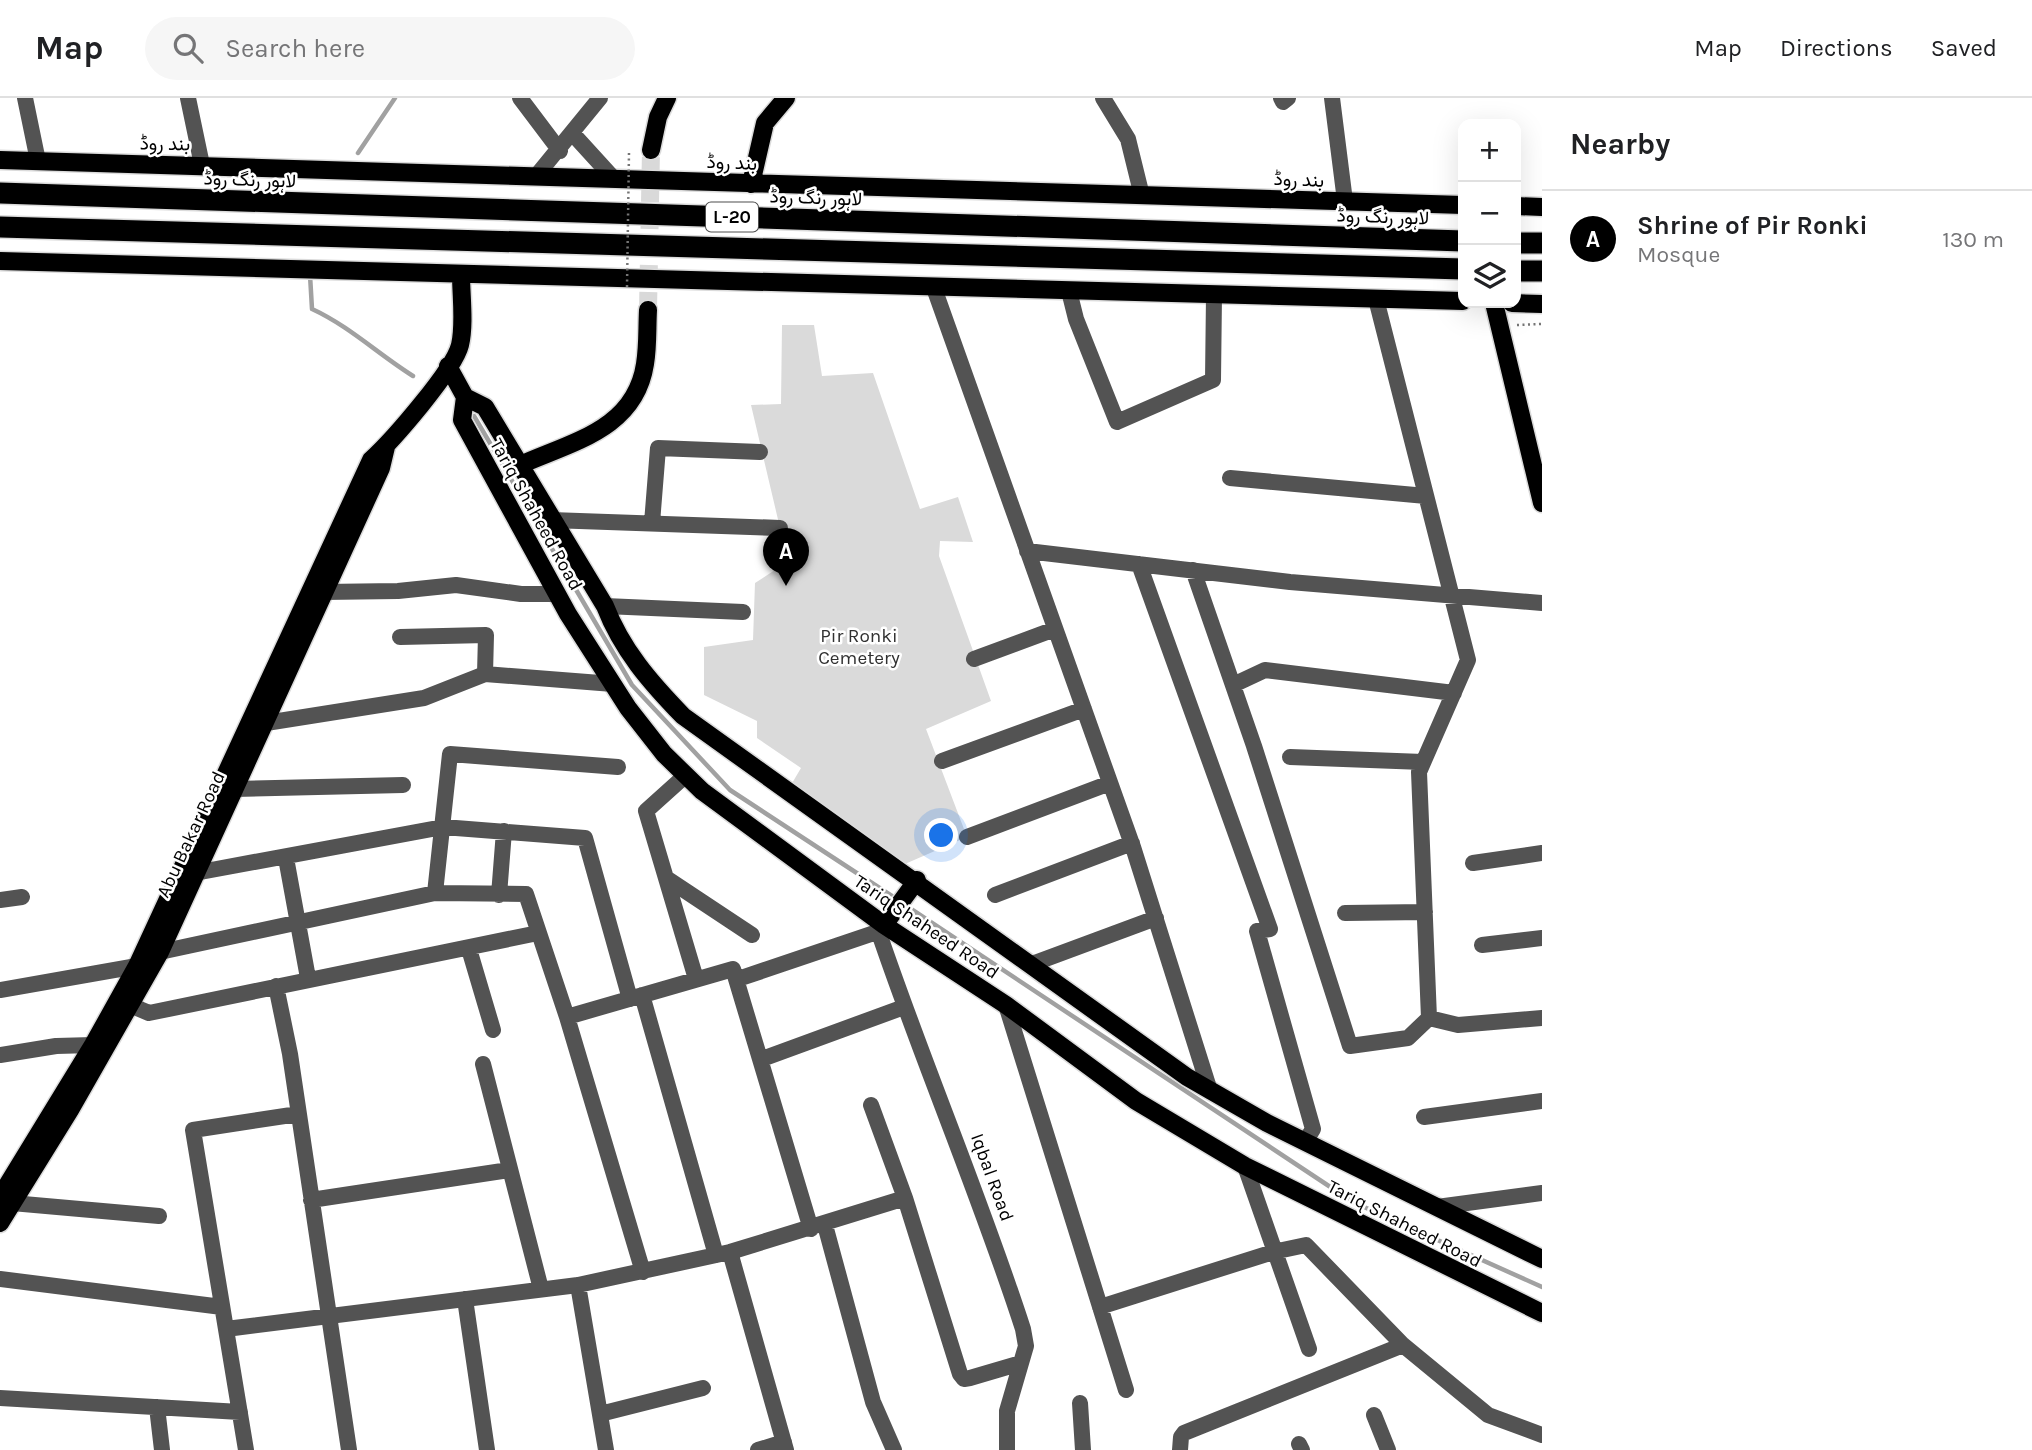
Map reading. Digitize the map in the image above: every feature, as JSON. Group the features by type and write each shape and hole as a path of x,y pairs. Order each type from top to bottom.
{"highway":[{"name":"لاہور رنگ روڈ","path":"0,194 1458,241"},
{"name":"L-20","path":"0,227 1458,269"},
{"path":"1521,243 1542,243"},
{"path":"1521,271 1542,271"}],"main road":[{"path":"652,150 657,117 667,98"},
{"path":"751,184 765,123 786,98"},
{"name":"بند روڈ","path":"0,160 1458,205"},
{"path":"1521,206 1542,207"},
{"path":"0,261 1458,301"},
{"name":"Abu Bakar Road","path":"6,1200 124,1003 137,966 371,460 386,447 448,366 460,346 461,274"},
{"path":"1521,303 1542,304"},
{"path":"1495,308 1542,503"},
{"path":"518,466 596,435 619,418 636,396 645,364 648,310"},
{"name":"Tariq Shaheed Road","path":"448,366 465,397 485,407 518,466 605,606 617,636 645,678 683,716 1210,1091 1305,1142 1542,1259"},
{"name":"Tariq Shaheed Road","path":"465,397 462,420 557,594 613,684 664,754 702,791 884,925 1006,1005 1136,1101 1245,1166 1542,1314"},
{"name":"Abu Bakar Road","path":"0,1223 6,1200 93,1045 160,952 382,468 386,447"},
{"path":"884,925 915,882"}],"street":[{"path":"25,98 38,162"},
{"path":"188,98 202,165"},
{"path":"520,98 559,150"},
{"path":"537,176 600,98"},
{"path":"1103,98 1128,139 1142,195"},
{"path":"1281,98 1283,102 1288,98"},
{"path":"1332,98 1345,201"},
{"path":"573,134 614,178"},
{"path":"934,288 1132,843 1210,1091"},
{"path":"1069,291 1076,319 1118,422 1213,380 1214,295"},
{"path":"1193,570 1350,1046 1408,1038 1429,1018 1419,772 1468,660 1376,299"},
{"path":"652,523 657,449 760,452"},
{"path":"1230,478 1426,496"},
{"path":"551,520 780,528"},
{"path":"1027,551 1193,570 1542,603"},
{"path":"1139,564 1270,929 1257,930 1313,1129 1305,1142"},
{"path":"323,592 398,591 456,585 521,594 557,594"},
{"path":"605,606 743,612"},
{"path":"974,659 1055,629"},
{"path":"400,638 486,635 485,674"},
{"path":"1233,685 1265,670 1454,693"},
{"path":"266,723 424,698 485,674 613,684"},
{"path":"942,761 1084,709"},
{"path":"435,893 450,754 618,767"},
{"path":"1290,757 1423,762"},
{"path":"686,775 646,811 696,979"},
{"path":"967,837 1110,783"},
{"path":"234,789 402,785"},
{"path":"195,873 443,827 585,838 785,1446 758,1450"},
{"path":"499,895 504,831"},
{"path":"995,895 1132,843"},
{"path":"1473,863 1542,853"},
{"path":"286,858 308,978"},
{"path":"666,878 752,935"},
{"path":"160,952 435,893 526,894 567,1017 643,1272"},
{"path":"0,900 22,897"},
{"path":"1345,913 1425,912"},
{"path":"1032,964 1156,918"},
{"path":"738,979 884,925"},
{"name":"Iqbal Road","path":"884,925 904,1007 967,1166 1023,1329 1026,1346 1007,1411 1007,1450"},
{"path":"124,1003 149,1013 308,978 469,949 538,933"},
{"path":"1482,945 1542,938"},
{"path":"469,949 493,1030"},
{"path":"0,990 137,966"},
{"path":"567,1017 733,969 873,1402 894,1450"},
{"path":"276,986 349,1450"},
{"path":"1006,1005 1126,1390"},
{"path":"762,1059 904,1007"},
{"path":"1429,1018 1458,1025 1542,1018"},
{"path":"0,1055 56,1046 93,1045"},
{"path":"483,1064 541,1289"},
{"path":"1424,1117 1542,1101"},
{"path":"871,1105 905,1199 960,1374 964,1379 970,1378 1021,1363"},
{"path":"246,1450 193,1130 298,1114"},
{"path":"1245,1166 1308,1349"},
{"path":"311,1200 509,1170"},
{"path":"1437,1207 1542,1193"},
{"path":"226,1329 578,1285 723,1254 905,1199"},
{"path":"6,1200 159,1216"},
{"path":"1100,1307 1299,1245 1311,1249 1403,1345 1488,1415 1542,1435"},
{"path":"0,1279 222,1307"},
{"path":"578,1285 606,1450"},
{"path":"465,1298 487,1450"},
{"path":"1180,1450 1184,1433 1403,1345"},
{"path":"600,1414 703,1388"},
{"path":"0,1398 240,1412"},
{"path":"1080,1404 1083,1450"},
{"path":"157,1407 162,1450"},
{"path":"1374,1415 1388,1450"}],"path":[{"path":"627,287 629,152"},
{"path":"1523,325 1542,324"}],"green space":[{"name":"Pir Ronki Cemetery","path":"782,325 814,325 822,376 873,373 920,509 958,497 973,542 940,541 939,556 991,701 926,729 967,837 898,867 788,790 801,768 757,738 757,721 704,695 704,647 753,640 755,583 778,568 780,528 751,405 781,404"}],"waterway":[{"path":"358,153 395,98"},
{"path":"310,275 312,309 413,376"},
{"path":"474,416 632,685 730,790 898,900"},
{"path":"905,905 1353,1202 1542,1287"}],"tunnel":[{"path":"648,310 651,150"}],"place":[{"name":"Shrine of Pir Ronki","path":"786,586"}]}
